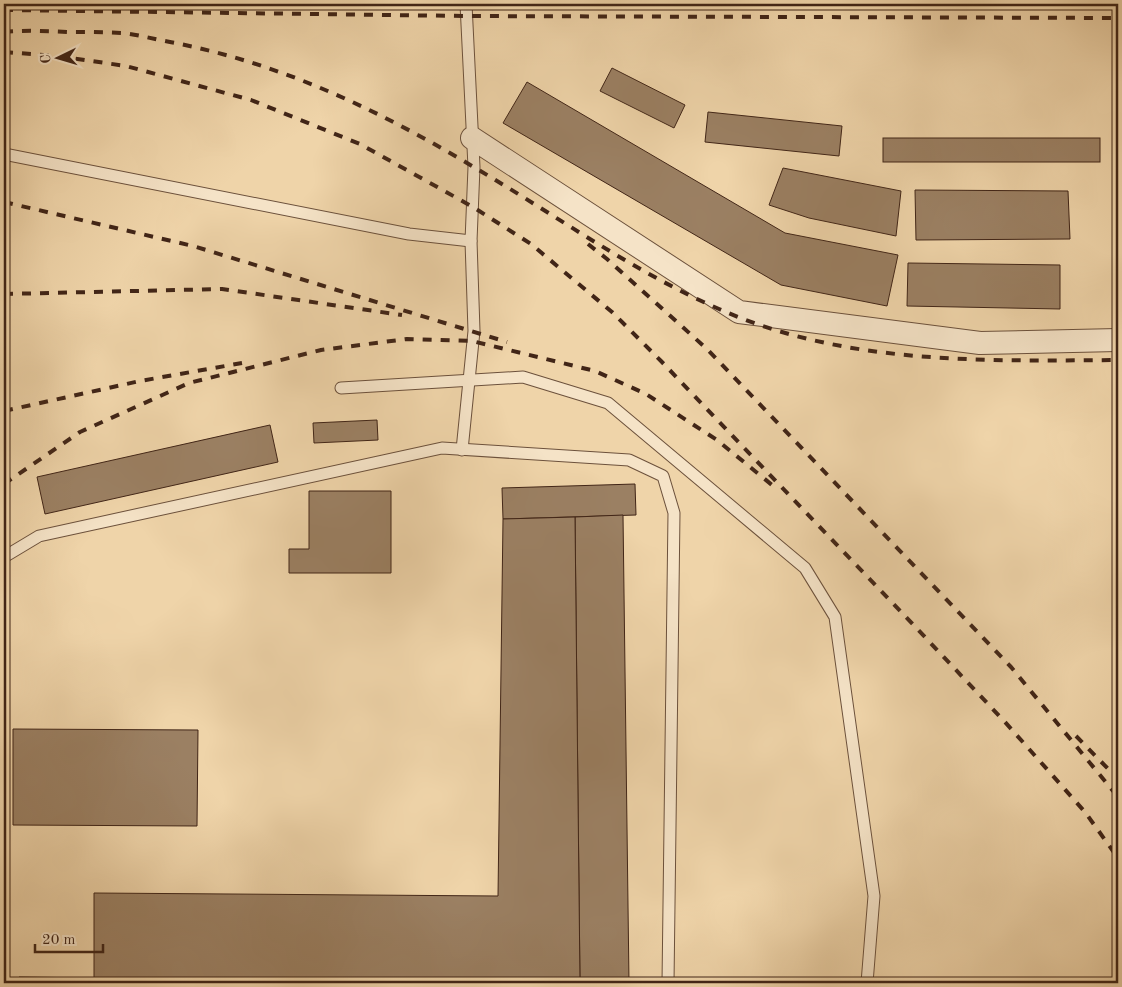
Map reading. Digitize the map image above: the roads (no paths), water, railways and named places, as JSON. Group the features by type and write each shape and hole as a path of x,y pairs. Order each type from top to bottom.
{"street":[{"path":"472,138 739,312 980,343 1118,340"}],"lane":[{"path":"462,450 474,331 471,241 474,167 466,4"},
{"path":"4,154 409,234 471,241"},
{"path":"341,388 524,377 608,403 805,568 835,617 874,896 866,983"},
{"path":"4,557 39,536 442,448 629,460 662,476 674,513 668,983"}],"railway":[{"path":"4,10 466,16 1118,18"},
{"path":"4,32 123,33 211,51 291,76 367,109 441,148 626,261 687,294 719,309 767,327 816,341 865,350 915,356 1016,360 1118,360"},
{"path":"4,52 57,56 126,66 251,100 360,144 473,207 531,244 612,312 906,617 1005,722 1085,812 1118,858"},
{"path":"4,202 193,246 507,342"},
{"path":"588,244 707,349 1011,667 1118,797"},
{"path":"4,294 222,289 402,315"},
{"path":"4,484 80,432 189,383 321,350 407,339 472,341 595,371 646,394 717,440 772,485"},
{"path":"4,411 140,381 242,363"},
{"path":"1076,736 1118,779"}]}
